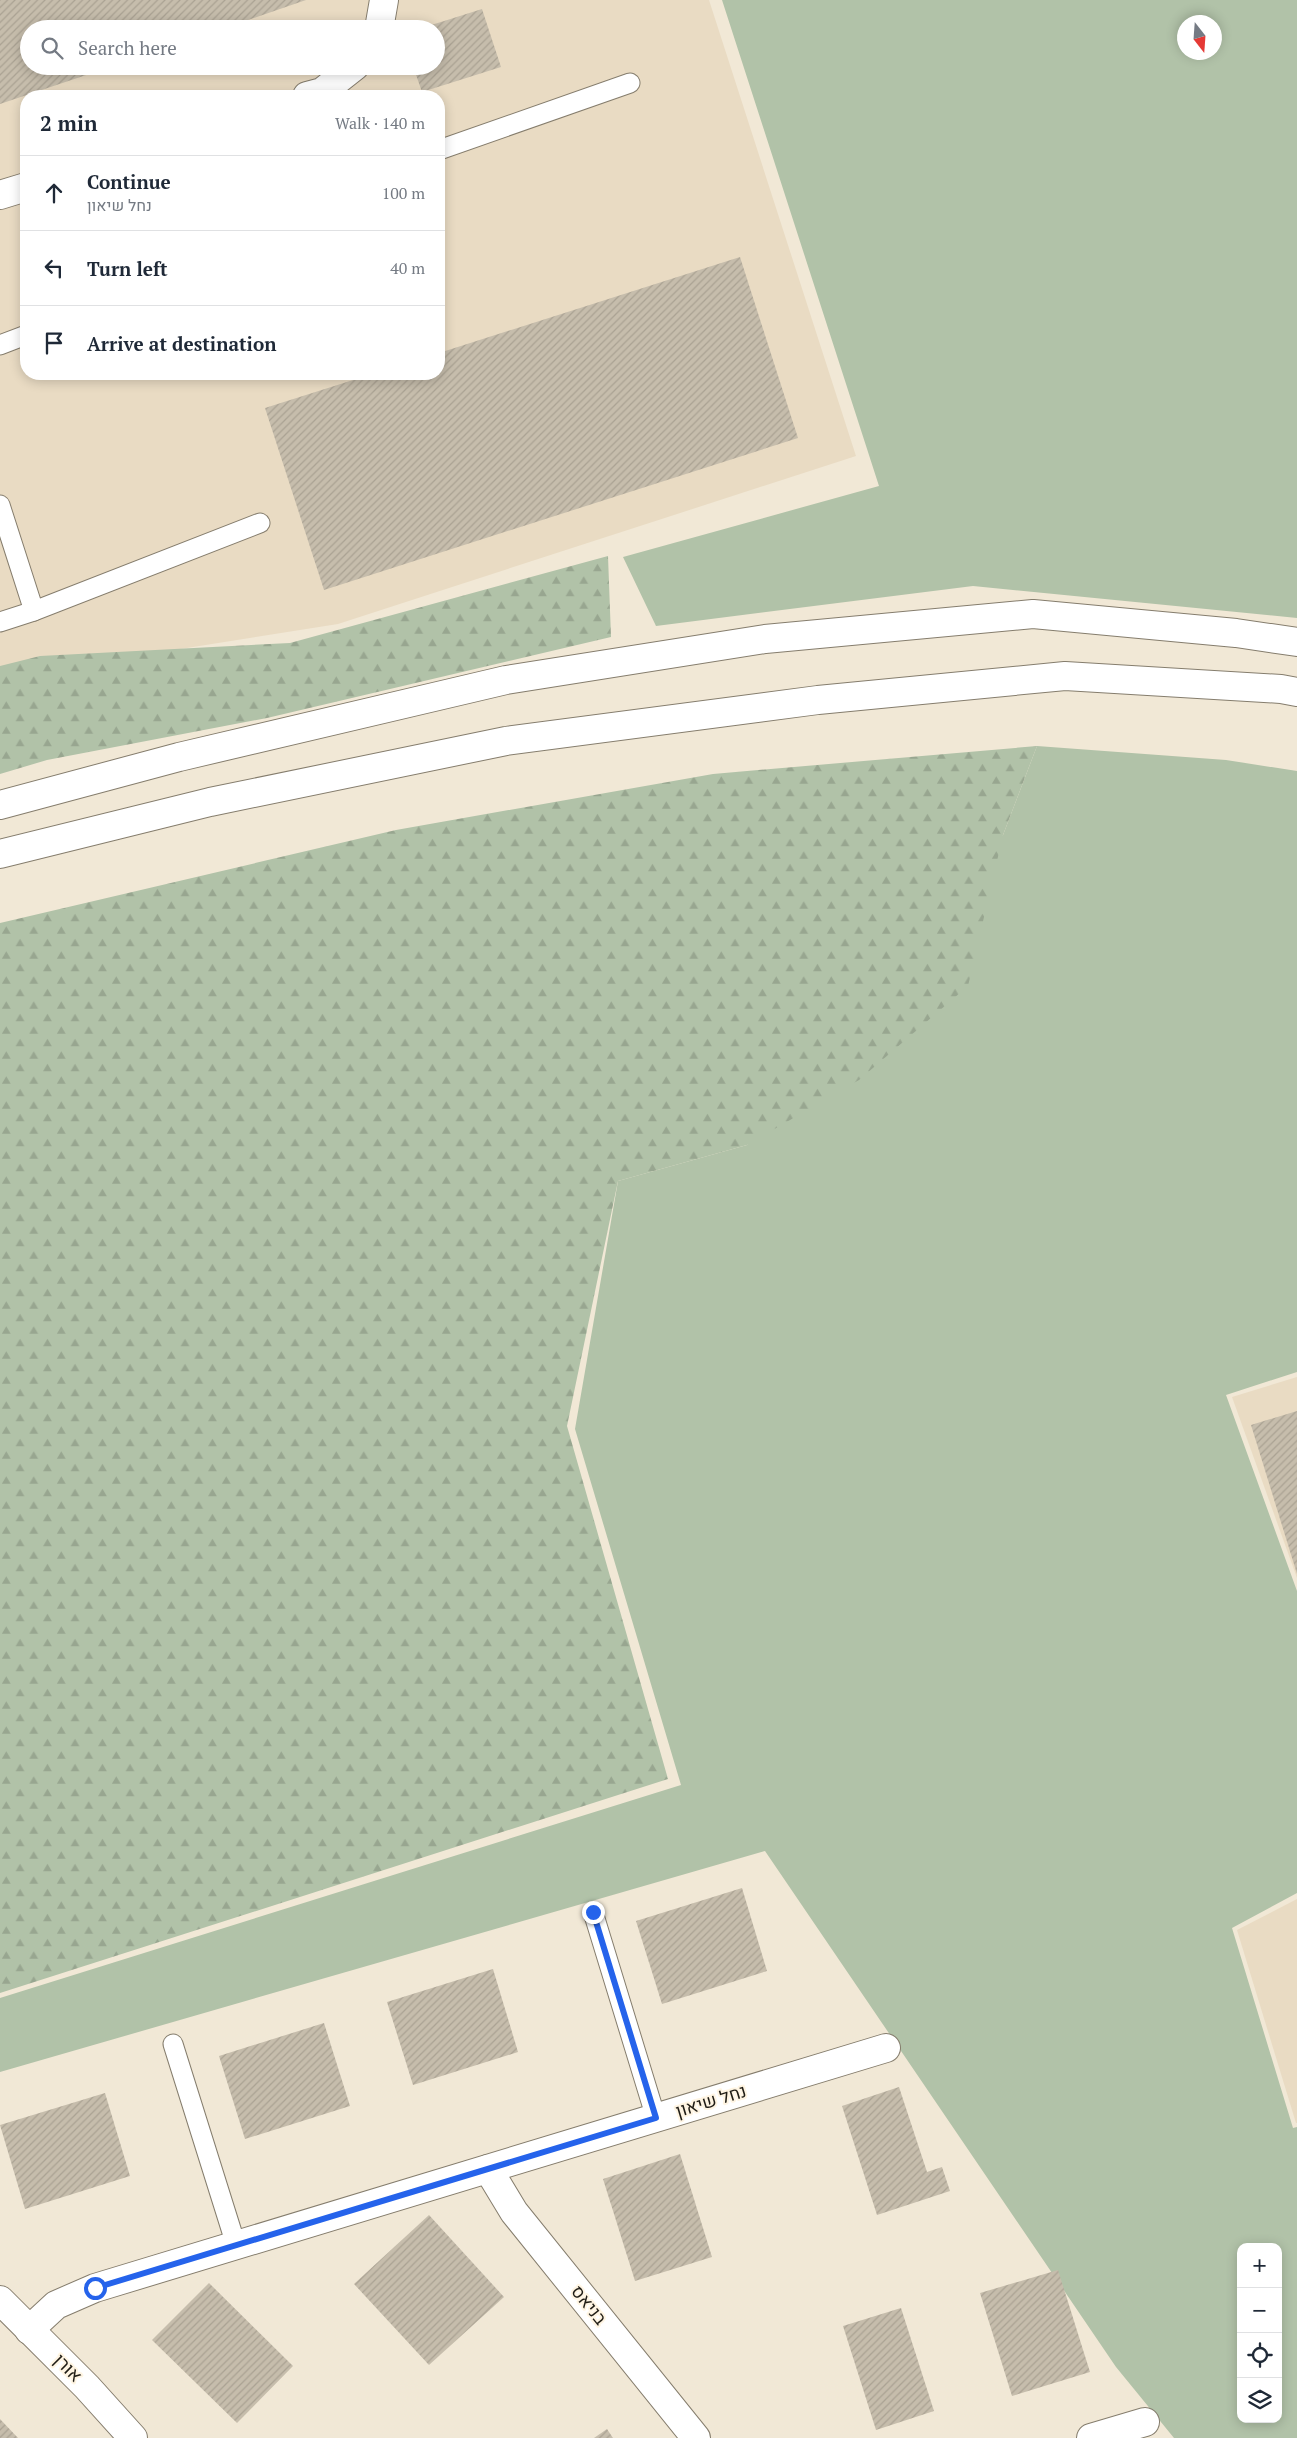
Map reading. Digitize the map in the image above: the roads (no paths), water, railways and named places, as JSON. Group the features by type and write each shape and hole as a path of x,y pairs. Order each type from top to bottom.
{"main road":[{"path":"381,20 384,0"},
{"path":"325,90 344,75"},
{"path":"0,195 20,189"},
{"path":"0,805 179,757 506,680 765,640 1033,614 1236,633 1297,642"},
{"path":"0,854 210,802 506,741 818,700 1065,676 1281,689 1297,692"},
{"name":"נחל שיאון","path":"29,2330 56,2305 95,2288 886,2048"},
{"name":"בניאס","path":"488,2169 514,2212 696,2438"},
{"name":"אורן","path":"0,2300 87,2387 133,2438"},
{"path":"1091,2438 1144,2422"}],"lane":[{"path":"445,148 630,83"},
{"path":"0,345 20,337"},
{"path":"0,505 34,611"},
{"path":"0,622 34,611 260,523"},
{"path":"593,1912 656,2118"},
{"path":"173,2044 236,2245"}]}
